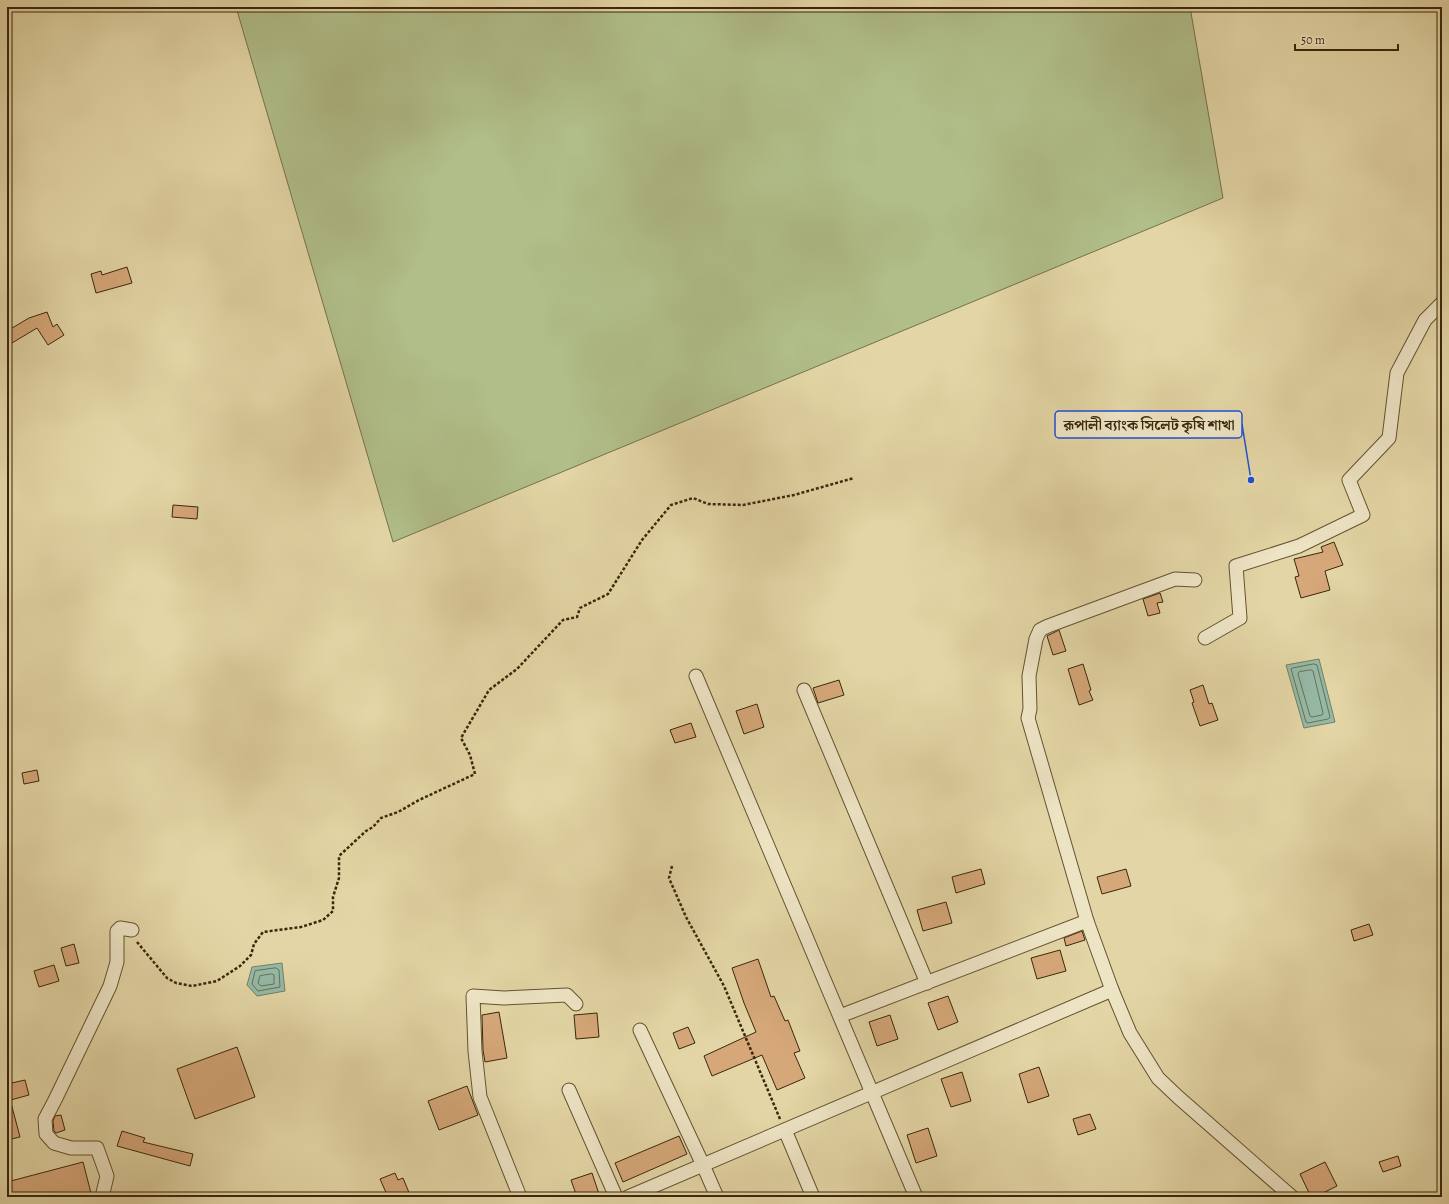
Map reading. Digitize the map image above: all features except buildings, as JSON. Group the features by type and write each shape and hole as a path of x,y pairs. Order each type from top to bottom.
{"street":[{"path":"1205,638 1240,618 1236,566 1299,546 1363,514 1349,480 1389,438 1397,373 1426,320 1442,303"},
{"path":"1195,580 1175,579 1040,630 1036,640 1029,676 1030,709 1028,718 1087,921 1112,990 1130,1033 1158,1078 1292,1197"},
{"path":"696,676 916,1197"},
{"path":"804,690 926,983"},
{"path":"840,1016 1087,921"},
{"path":"102,1197 107,1176 97,1148 71,1148 54,1143 46,1134 44,1119 55,1100 110,986 117,962 117,932 120,928 132,930"},
{"path":"628,1197 1112,990"},
{"path":"520,1197 480,1097 475,1051 473,996 504,998 555,994 567,995 576,1004"},
{"path":"640,1030 704,1165 716,1197"},
{"path":"569,1090 616,1197"},
{"path":"785,1130 813,1197"}],"path":[{"path":"132,930 138,944 167,978 176,983 192,986 217,981 240,966 252,956 254,944 263,932 301,927 323,920 333,911 333,897 339,878 339,856 366,831 373,827 381,818 398,812 419,800 475,774 470,755 461,738 489,690 517,670 563,620 578,617 580,608 608,594 642,540 671,505 693,498 708,504 743,505 794,495 854,478"},
{"path":"672,866 669,878 686,917 724,986 785,1130"}],"green space":[{"path":"236,7 1190,7 1223,198 393,542"}],"water":[{"path":"1319,659 1335,722 1304,728 1286,665"},
{"path":"282,963 285,991 257,996 247,985 252,967"}],"place":[{"name":"রূপালী ব্যাংক সিলেট কৃষি শাখা","path":"1251,480"}]}
